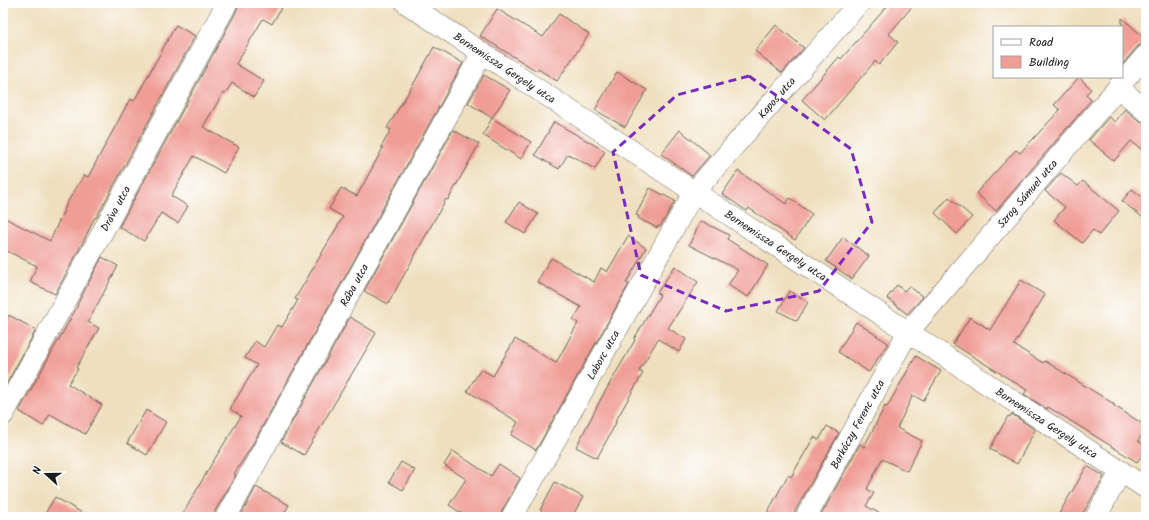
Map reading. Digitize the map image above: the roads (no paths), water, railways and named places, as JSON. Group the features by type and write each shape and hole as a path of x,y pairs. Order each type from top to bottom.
{"street":[{"name":"Dráva utca","path":"3,415 227,3"},
{"name":"Bornemissza Gergely utca","path":"406,3 1146,488"},
{"name":"Kapos utca","path":"694,192 859,3"},
{"name":"Rába utca","path":"226,517 482,53"},
{"name":"Szrog Sámuel utca","path":"908,332 1146,55"},
{"path":"1118,87 1146,111"},
{"name":"Laborc utca","path":"512,517 694,192"},
{"name":"Barkóczy Ferenc utca","path":"806,517 908,332"},
{"path":"1096,517 1121,471"}]}
